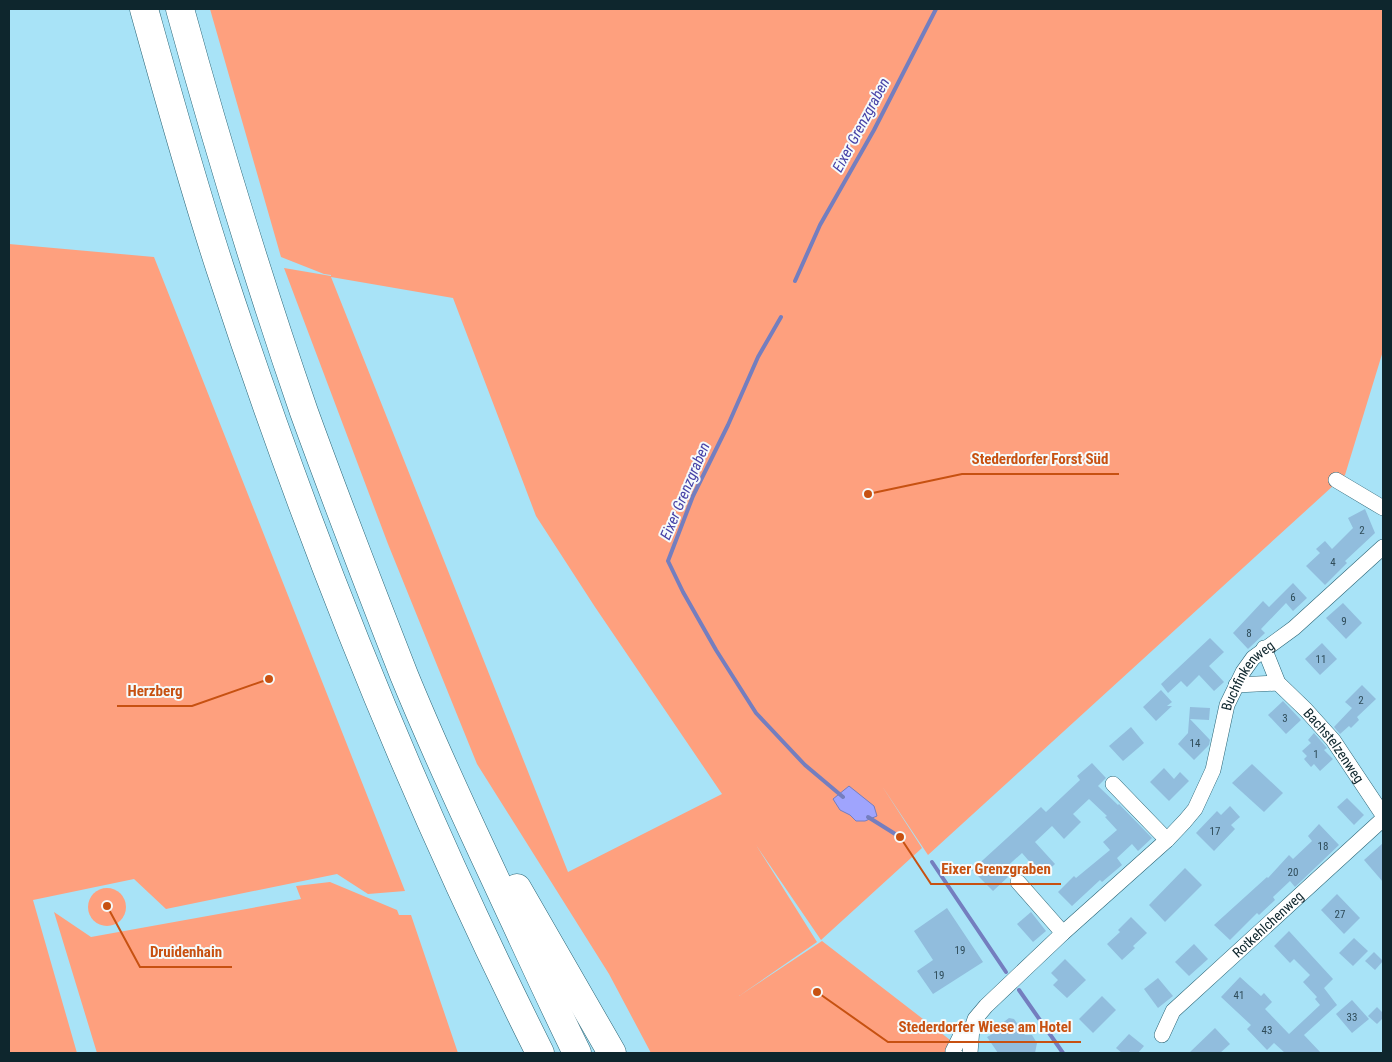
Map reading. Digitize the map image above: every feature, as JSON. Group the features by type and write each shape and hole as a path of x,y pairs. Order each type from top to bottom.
{"highway":[{"path":"144,9 220,268 310,526 374,690 452,872 540,1053"},
{"path":"180,9 243,226 319,450 405,676 446,774 577,1053"},
{"path":"446,774 488,834 525,903 612,1053"}],"street":[{"path":"1336,480 1383,508"},
{"name":"Buchfinkenweg","path":"970,1053 972,1028 975,1018 986,1006 1063,933 1167,840 1195,809 1213,770 1227,705 1242,672 1253,658 1264,648 1294,628 1383,546"},
{"name":"Bachstelzenweg","path":"1264,648 1278,683 1333,740 1383,815"},
{"path":"1236,685 1278,683"},
{"path":"1113,784 1167,840"},
{"name":"Rotkehlchenweg","path":"1162,1035 1173,1012 1383,819"},
{"path":"1018,882 1063,933"},
{"name":"Buchfinkenweg","path":"955,1053 953,1051 962,1033 972,1028"}],"shaded area":[{"path":"210,9 1383,9 1383,351 1345,475 928,855 882,786 922,848 821,940 756,845 817,942 739,996 822,941 967,1053 651,1053 609,974 477,764 388,544 284,268 331,275 281,257","holes":["331,277 453,298 536,516 595,607 722,794 568,872"]},
{"path":"9,244 154,257 405,891 368,894 337,874 166,909 134,879 33,900 77,1053 9,1053"},
{"path":"330,882 397,910 399,915 411,915 458,1053 97,1053 54,912 91,937 301,899 296,886"},
{"path":"107,888 114,889 120,894 125,900 125,914 120,920 114,925 107,926 100,925 94,920 89,914 88,907 89,900 94,894 100,889"}],"water":[{"path":"849,786 874,806 877,816 865,821 856,821 850,815 840,810 833,799"}],"building":[{"path":"1365,509 1375,533 1345,561 1347,563 1325,585 1306,566 1320,553 1316,549 1325,541 1332,549 1353,528 1348,518"},
{"path":"1293,583 1307,598 1293,611 1286,603 1261,629 1265,633 1248,649 1233,633 1263,601 1269,607"},
{"path":"1343,603 1362,623 1346,639 1326,618"},
{"path":"1210,638 1224,652 1209,666 1224,682 1214,691 1199,675 1187,687 1181,681 1168,693 1161,684"},
{"path":"1322,643 1337,659 1320,675 1305,659"},
{"path":"1362,685 1376,699 1357,717 1359,720 1351,728 1349,726 1340,734 1334,727 1352,708 1345,702"},
{"path":"1161,690 1172,702 1167,706 1172,706 1156,721 1143,707"},
{"path":"1283,701 1301,720 1286,734 1268,715"},
{"path":"1190,707 1210,708 1209,720 1190,719 1210,740 1209,745 1194,760 1178,744 1188,733"},
{"path":"1131,727 1144,743 1123,761 1109,746"},
{"path":"1314,733 1327,748 1324,750 1333,759 1320,771 1314,764 1311,767 1304,759 1307,756 1302,751 1311,743 1308,740"},
{"path":"1092,763 1106,778 1098,786 1119,804 1152,838 1138,851 1132,844 1117,858 1122,865 1102,882 1100,880 1072,906 1058,892 1074,876 1076,878 1110,850 1103,842 1117,830 1105,817 1107,816 1089,799 1073,814 1081,822 1064,839 1052,826 1035,842 1055,864 1042,876 1022,853 1002,871 1008,877 993,891 972,870 1041,807 1046,812 1080,780 1077,776"},
{"path":"1252,764 1283,793 1264,812 1232,783"},
{"path":"1164,768 1174,779 1180,772 1189,781 1169,801 1150,782"},
{"path":"1347,798 1364,815 1354,825 1337,807"},
{"path":"1230,806 1240,817 1231,825 1235,829 1214,851 1196,833 1217,811 1221,815"},
{"path":"1319,824 1339,845 1295,887 1290,881 1273,897 1275,900 1259,915 1257,913 1230,940 1214,925 1268,878 1289,855 1293,859 1312,841 1308,836"},
{"path":"1383,843 1383,882 1364,860"},
{"path":"1185,868 1202,885 1165,922 1149,905"},
{"path":"1337,894 1360,918 1344,934 1321,910"},
{"path":"947,908 983,962 933,994 917,971 933,960 914,931"},
{"path":"1031,912 1046,931 1033,942 1017,924"},
{"path":"1131,917 1147,933 1122,960 1107,944 1120,932 1118,930"},
{"path":"1289,931 1333,979 1324,988 1337,1005 1304,1035 1321,1053 1285,1053 1274,1043 1267,1050 1247,1029 1251,1025 1221,997 1240,977 1261,996 1264,993 1272,1002 1265,1009 1289,1034 1320,1005 1315,999 1317,997 1303,982 1310,975 1294,959 1290,963 1274,946"},
{"path":"1354,938 1368,951 1353,966 1339,953"},
{"path":"1194,944 1208,959 1189,976 1175,962"},
{"path":"1374,952 1383,961 1375,970 1365,961"},
{"path":"1065,959 1086,980 1067,998 1053,985 1058,980 1051,973"},
{"path":"1158,978 1173,996 1158,1008 1144,989"},
{"path":"1102,996 1116,1010 1093,1033 1079,1019"},
{"path":"1352,1000 1369,1019 1352,1033 1336,1014"},
{"path":"1377,1007 1383,1013 1383,1018 1377,1024 1368,1016"},
{"path":"1009,1018 1014,1019 1025,1035 1032,1035 1037,1043 1035,1053 998,1053 987,1037 996,1032 997,1027"},
{"path":"1215,1028 1230,1044 1220,1053 1189,1053"},
{"path":"1129,1034 1144,1046 1138,1053 1122,1053 1116,1048"}],"waterway":[{"name":"Eixer Grenzgraben","path":"795,281 820,225 874,130 936,9"},
{"name":"Eixer Grenzgraben","path":"781,317 758,357 728,425 693,496 668,561 683,592 716,650 756,713 805,765 843,797"},
{"name":"Eixer Grenzgraben","path":"868,817 900,837"},
{"name":"Eixer Grenzgraben","path":"932,862 1006,972"},
{"name":"Eixer Grenzgraben","path":"1019,990 1063,1053"}],"place":[{"name":"Stederdorfer Forst Süd","path":"868,494"},
{"name":"Herzberg","path":"269,679"},
{"name":"Eixer Grenzgraben","path":"900,837"},
{"name":"Druidenhain","path":"107,906"},
{"name":"Stederdorfer Wiese am Hotel","path":"817,992"}]}
